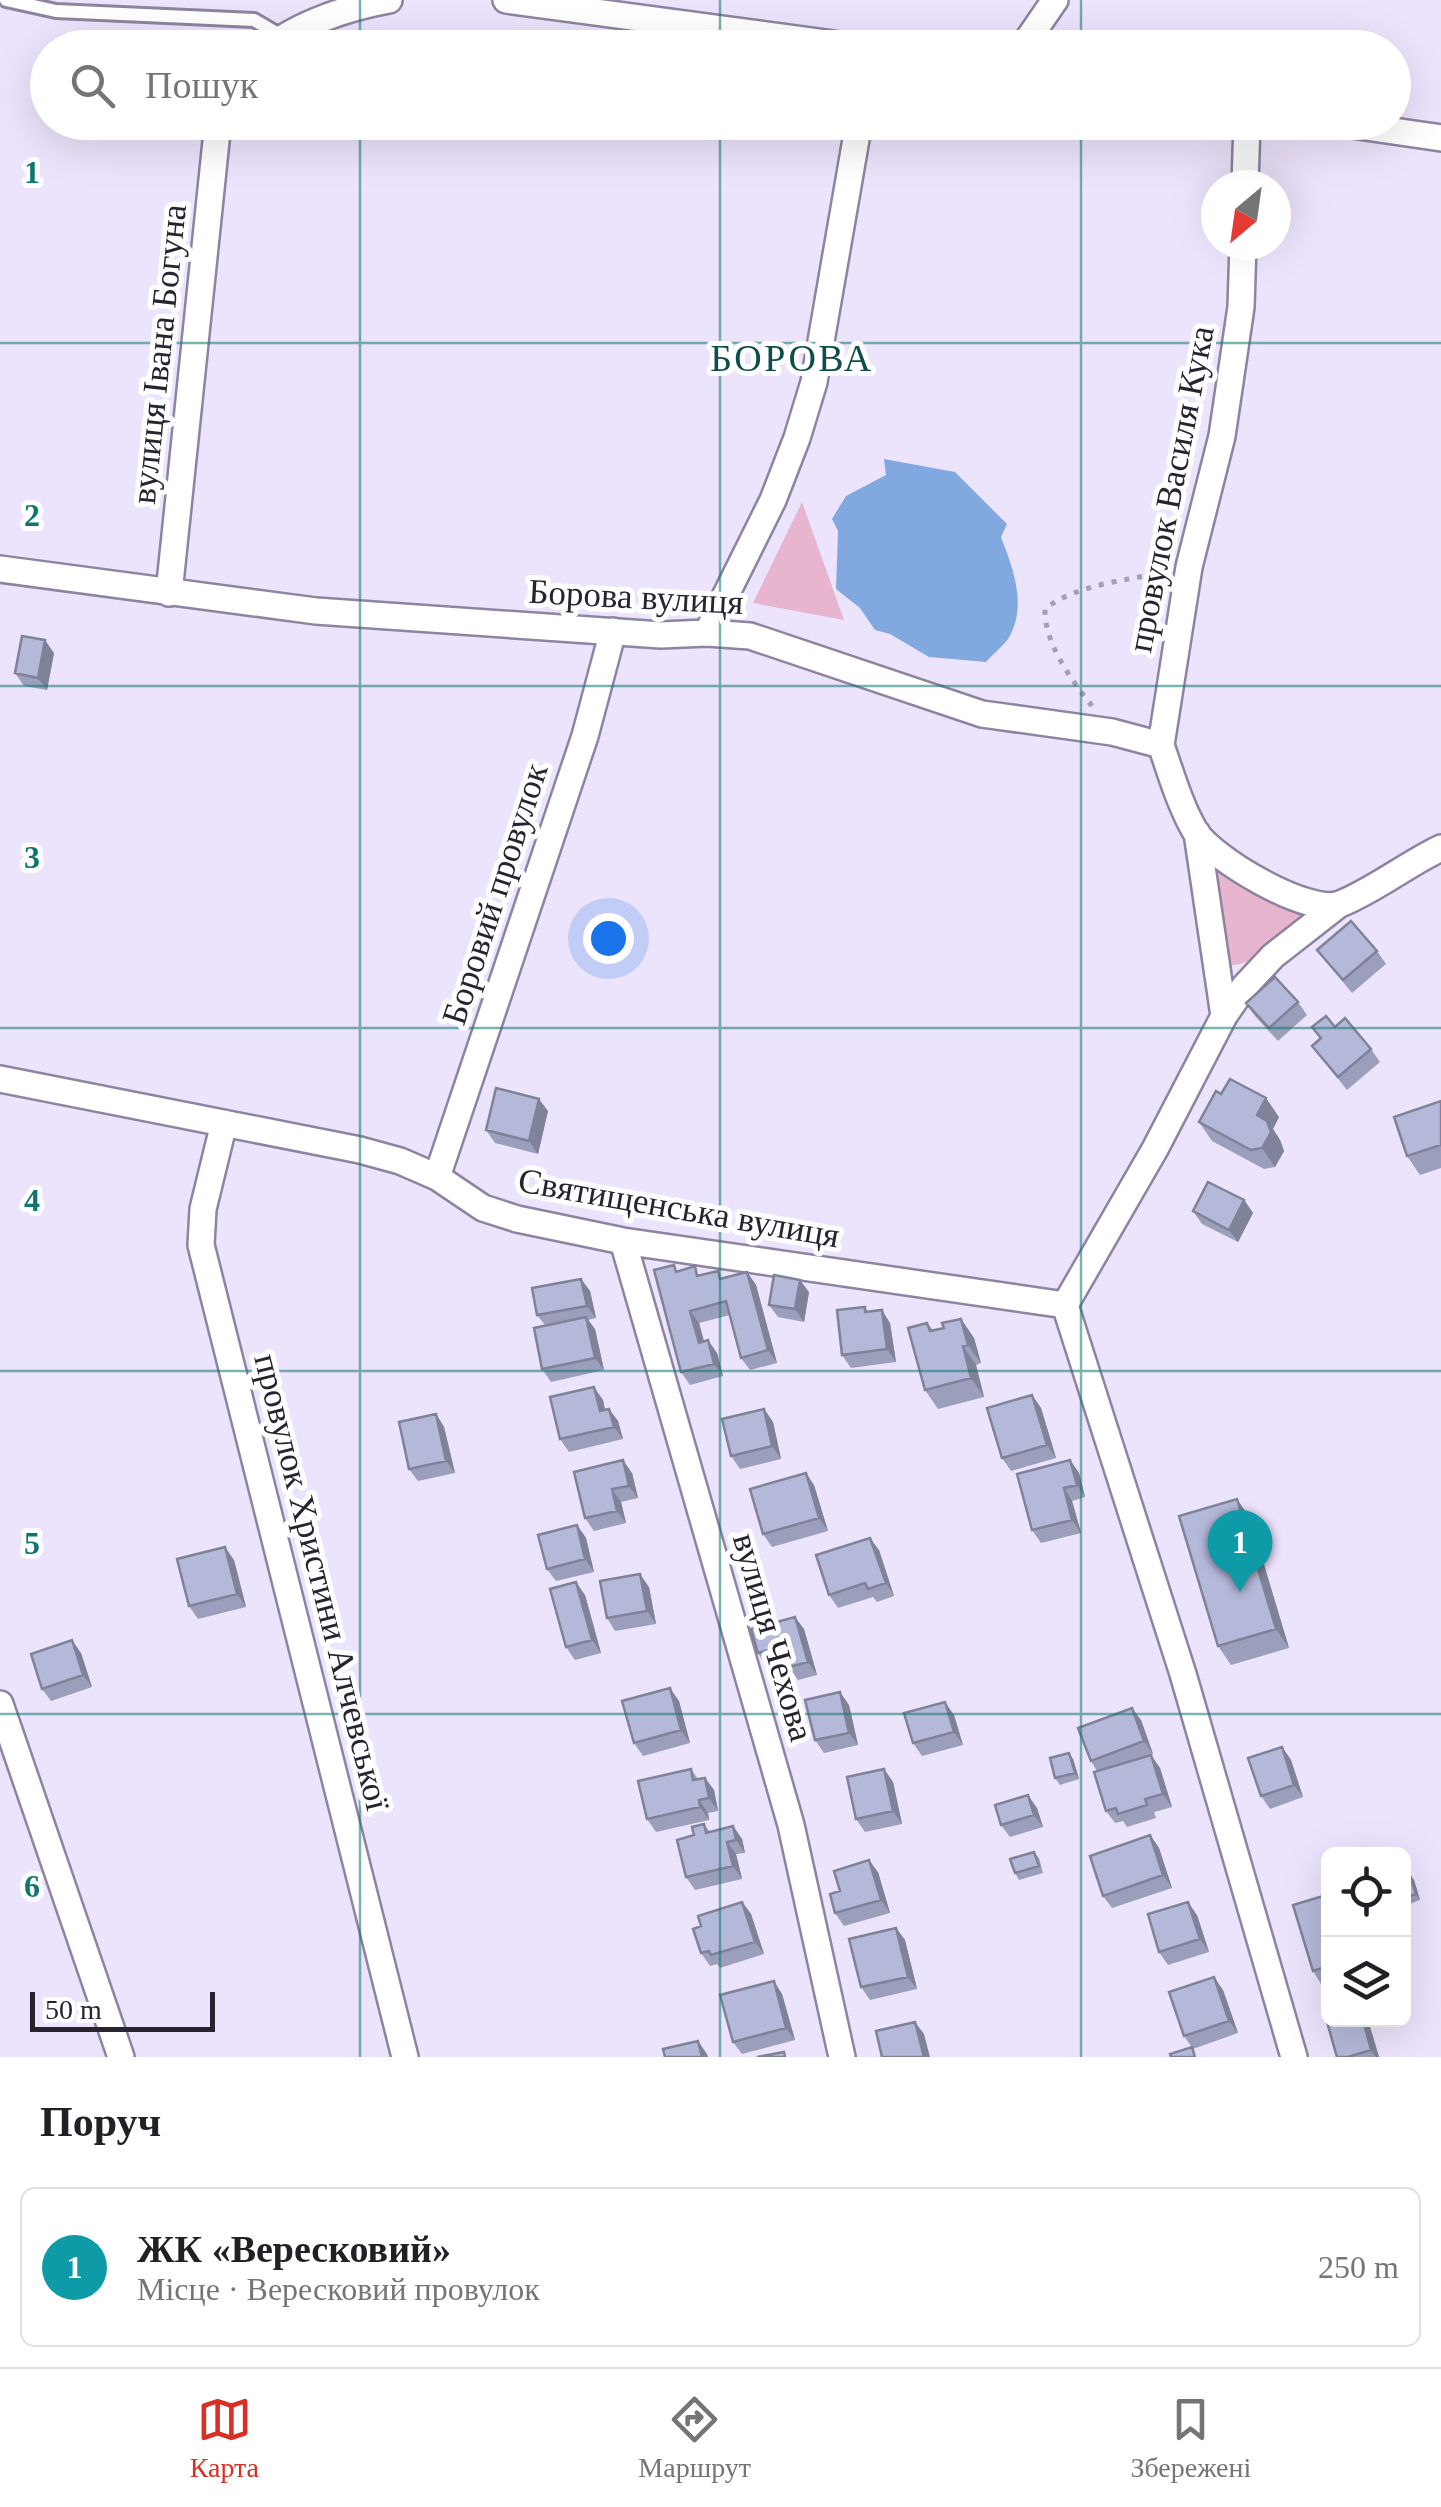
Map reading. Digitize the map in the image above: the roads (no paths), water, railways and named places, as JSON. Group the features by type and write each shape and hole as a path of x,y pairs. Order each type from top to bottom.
{"street":[{"path":"302,30 332,16 389,0"},
{"path":"506,0 729,30"},
{"path":"1034,30 1055,0"},
{"path":"1411,134 1441,138"},
{"name":"вулиця Івана Богуна","path":"169,593 216,140"},
{"path":"707,633 772,500 809,400 856,140"},
{"path":"1246,170 1247,140"},
{"name":"провулок Василя Кука","path":"1161,745 1190,567 1222,436 1241,307 1243,260"},
{"name":"Борова вулиця","path":"0,569 316,611 661,635 750,636 982,714 1112,732 1161,745"},
{"name":"Боровий провулок","path":"437,1177 585,736 613,631"},
{"path":"1161,745 1196,834 1224,1016"},
{"path":"1196,834 1253,878 1302,900 1337,906"},
{"path":"1294,2057 1183,1674 1065,1306 1155,1149 1224,1016 1244,987 1273,956 1337,906 1441,848"},
{"name":"Святищенська вулиця","path":"0,1079 360,1150 437,1177 484,1208 517,1219 623,1240 1065,1306"},
{"name":"провулок Христини Алчевської","path":"224,1124 203,1209 201,1245 406,2057"},
{"name":"вулиця Чехова","path":"623,1240 790,1825 842,2057"},
{"path":"0,1704 121,2057"}],"lane":[{"path":"6,0 254,20 264,30"}],"water":[{"path":"884,459 955,472 1007,524 1001,537 1014,574 1017,614 1008,639 986,662 929,657 890,634 875,630 860,608 836,589 838,531 832,519 846,496 886,475"}],"place":[{"name":"ЖК «Вересковий»","path":"1240,1592"}],"district":[{"name":"БОРОВА","path":"792,358"}]}
